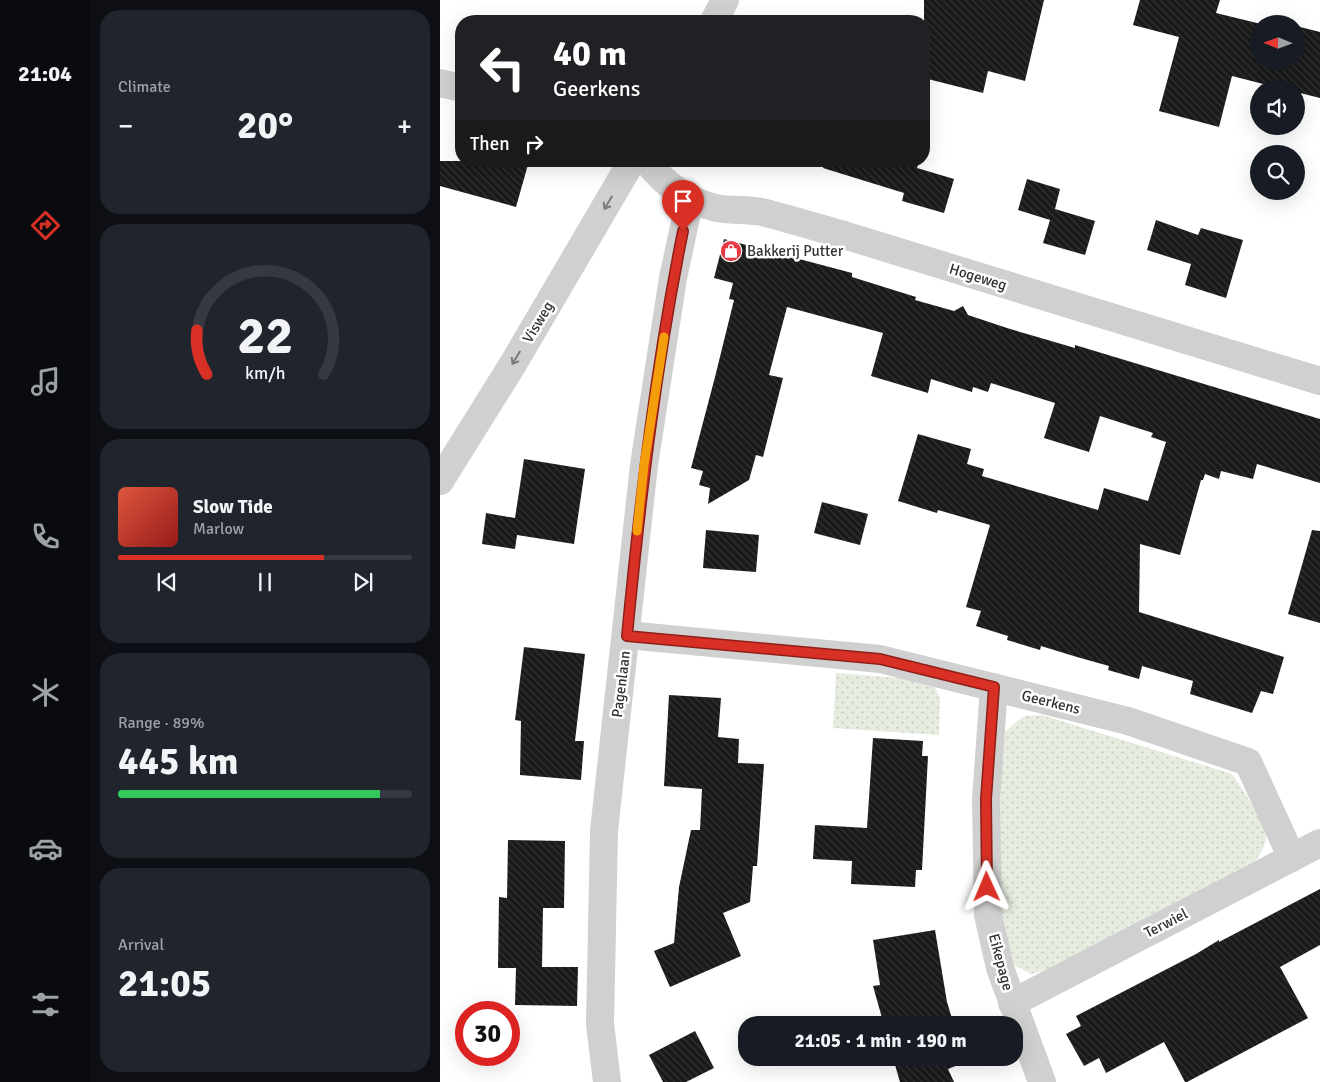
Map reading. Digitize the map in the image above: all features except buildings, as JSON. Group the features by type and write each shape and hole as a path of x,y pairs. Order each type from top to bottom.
{"street":[{"path":"717,15 725,0"},
{"path":"440,83 455,87"},
{"name":"Visweg","path":"440,481 513,364 628,167"},
{"name":"Hogeweg","path":"652,167 659,177 690,199 717,208 740,209 768,214 838,234 1320,381"},
{"name":"Pagenlaan","path":"607,1082 600,1024 604,831 627,636 644,465 673,278 690,199"},
{"name":"Geerkens","path":"627,636 880,659 1128,721 1248,762 1292,858"},
{"name":"Eikepage","path":"994,687 986,799 988,916 1000,968 1042,1082"},
{"name":"Terwiel","path":"1012,1003 1320,843"}],"shaded area":[{"path":"836,673 913,679 934,685 940,698 939,735 833,728"},
{"path":"1042,715 1232,774 1258,815 1266,838 1265,844 1256,860 1050,969 1031,974 1008,962 995,880 1001,750 1005,732 1025,716"}],"slow traffic":[{"path":"637,531 644,465 664,337"}],"place":[{"name":"Bakkerij Putter","path":"731,251"}],"route":[{"path":"683,231 673,278 644,465 627,636 880,659 994,687 986,799 987,887"}]}
